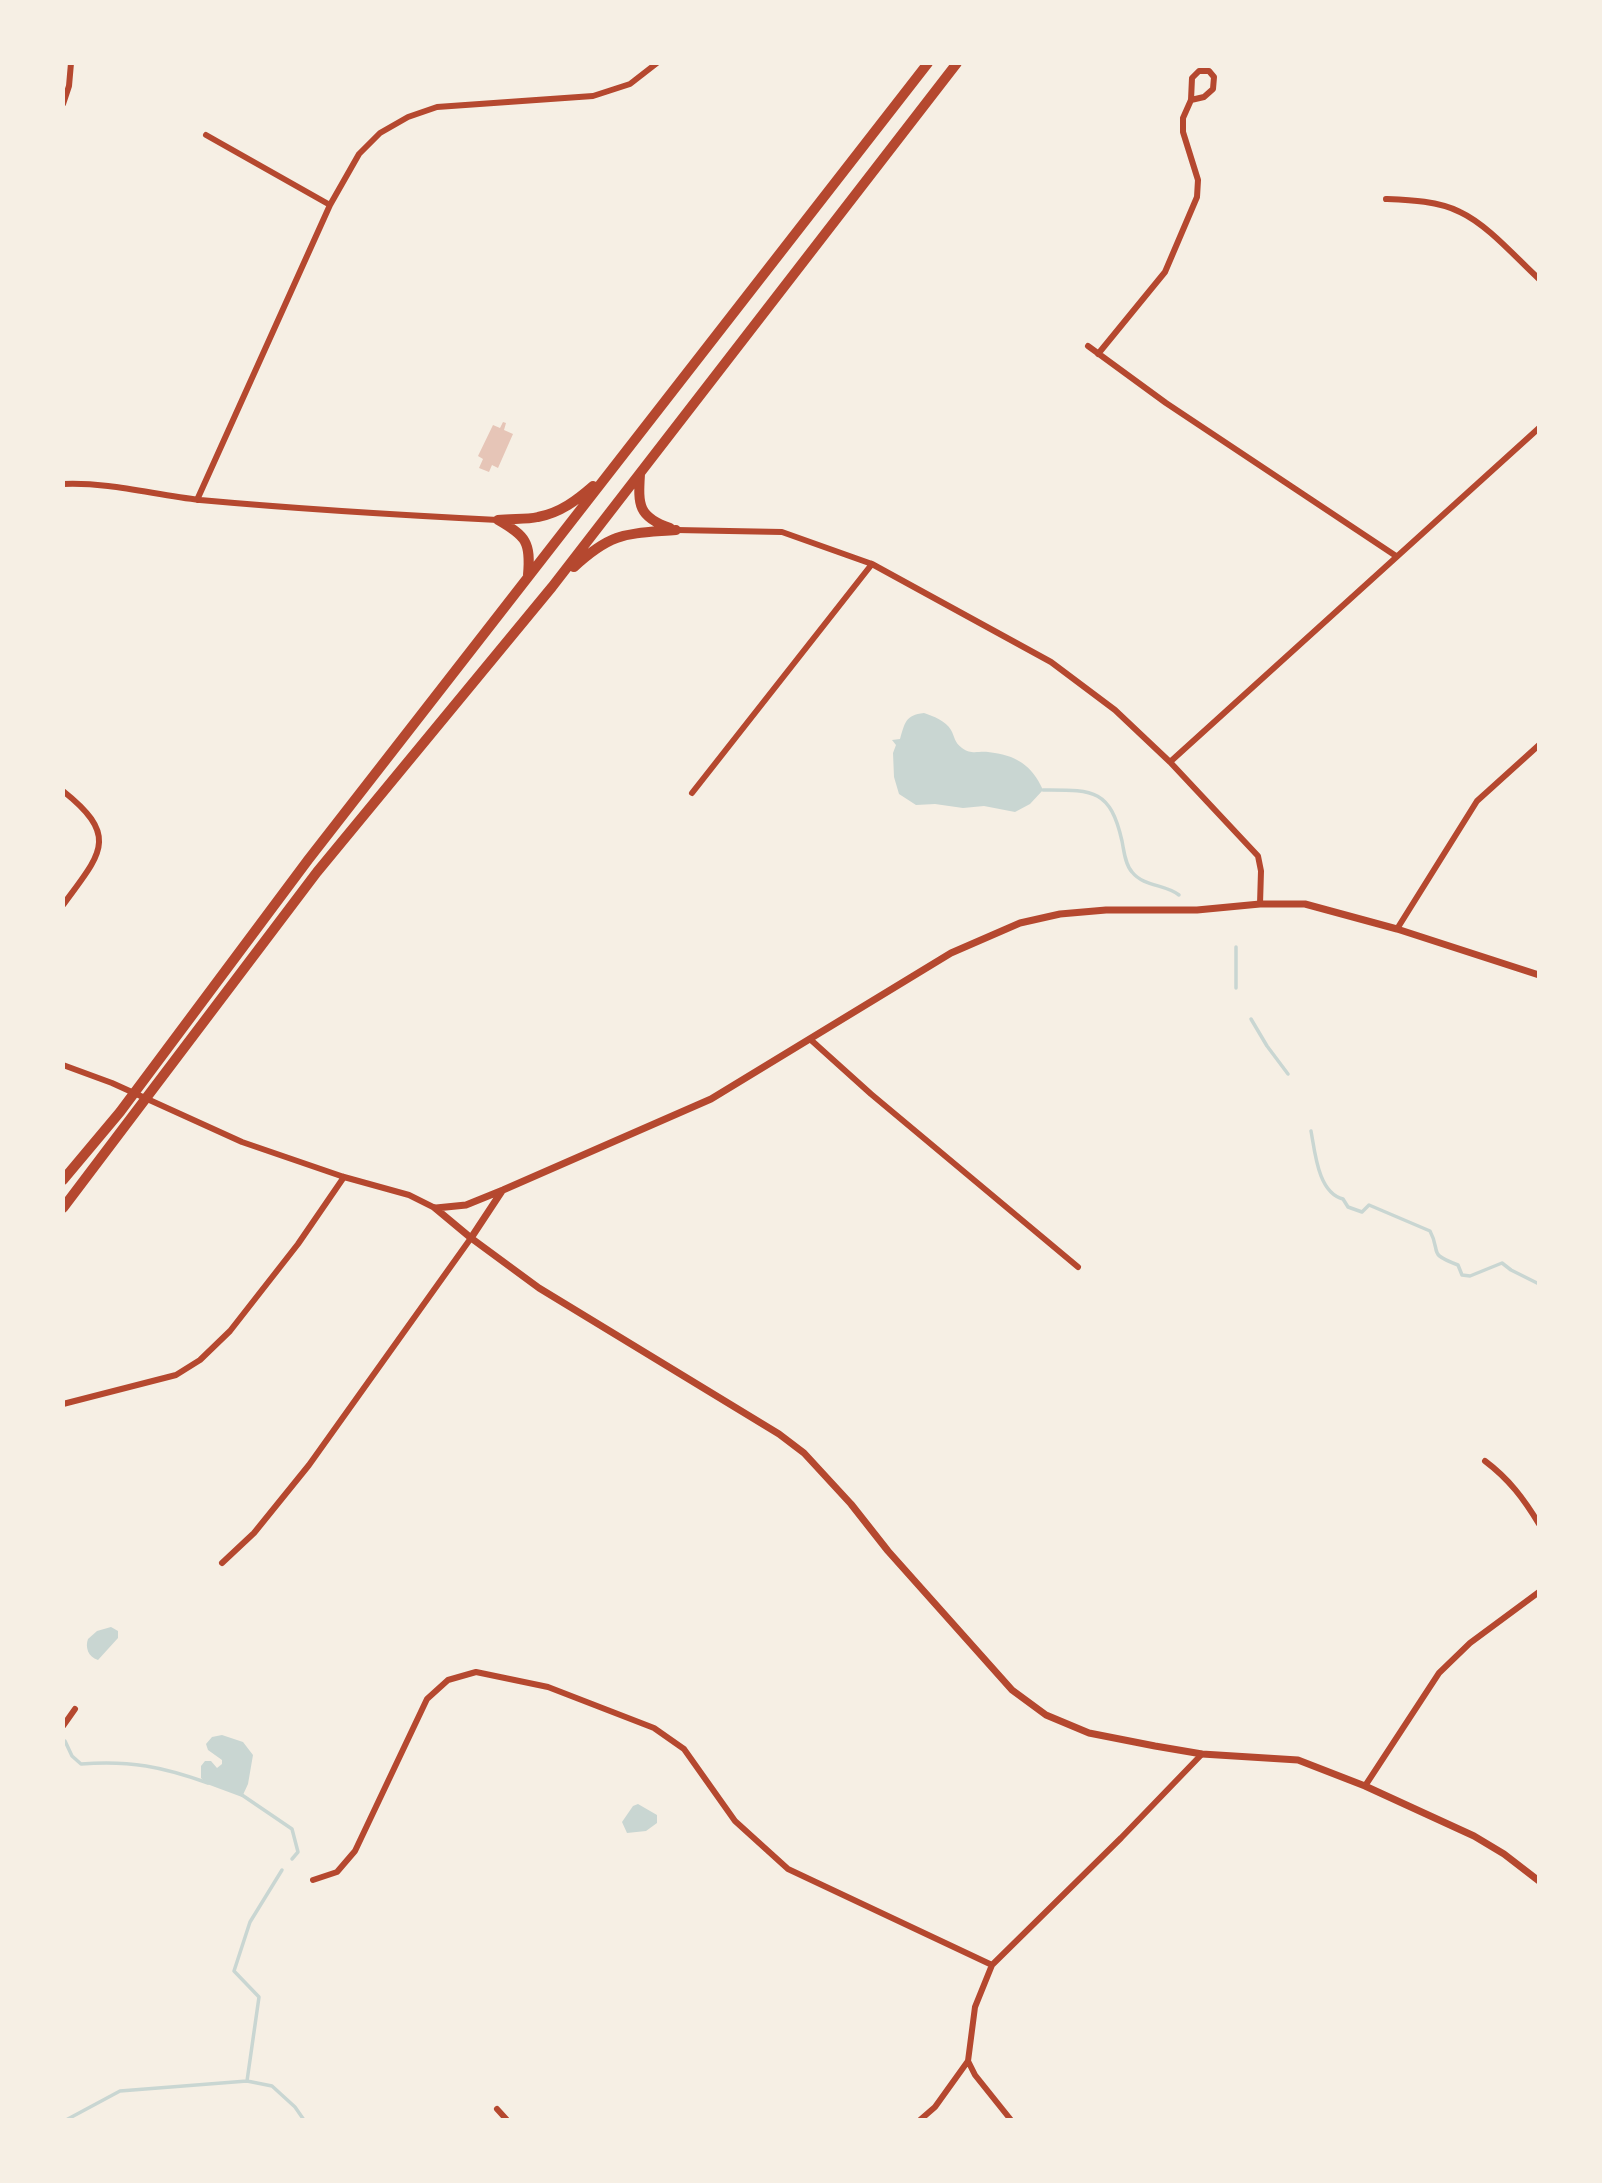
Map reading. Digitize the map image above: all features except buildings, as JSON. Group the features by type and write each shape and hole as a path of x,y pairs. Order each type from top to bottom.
{"highway":[{"path":"63,1180 120,1112 316,849 928,63"},
{"path":"63,1208 317,872 552,587 957,63"},
{"path":"640,472 638,497 645,515 655,523 676,530"},
{"path":"498,520 536,518 551,514 581,496 609,474"},
{"path":"498,520 521,534 526,541 530,554 528,578"},
{"path":"552,587 592,551 612,538 676,530"}],"street":[{"path":"63,104 69,86 71,63"},
{"path":"197,500 330,205 359,154 380,133 408,117 437,107 593,96 630,83 657,63"},
{"path":"1098,354 1165,272 1197,197 1198,180 1183,132 1183,118 1191,100 1191,83 1195,74 1209,71 1214,78 1213,89 1208,95 1191,100"},
{"path":"206,135 330,205"},
{"path":"1386,199 1420,201 1459,211 1476,222 1539,279"},
{"path":"1088,346 1139,385 1396,556"},
{"path":"1170,762 1539,428"},
{"path":"63,484 117,486 197,500 498,520"},
{"path":"676,530 782,533 872,564 1051,662 1115,710 1170,762 1258,856 1261,871 1260,904"},
{"path":"692,793 872,564"},
{"path":"1397,929 1477,801 1539,745"},
{"path":"63,791 85,808 98,827 100,846 90,868 63,905"},
{"path":"435,1208 466,1205 711,1099 951,953 1020,923 1083,911 1196,910 1260,904 1305,904 1397,929 1539,975"},
{"path":"811,1040 844,1071 1078,1267"},
{"path":"63,1065 112,1083 242,1142 344,1177 409,1195 435,1208 539,1288 779,1434 804,1453 851,1504 888,1552 1012,1690 1046,1715 1089,1732 1202,1754 1298,1760 1365,1786 1474,1836 1504,1854 1539,1881"},
{"path":"63,1404 176,1375 200,1360 230,1331 298,1244 344,1177"},
{"path":"222,1563 254,1533 309,1465 503,1190"},
{"path":"1485,1461 1520,1493 1539,1524"},
{"path":"1365,1786 1439,1673 1470,1643 1539,1592"},
{"path":"313,1880 337,1872 355,1851 427,1699 448,1680 476,1672 548,1687 654,1728 684,1749 735,1821 788,1869 992,1965"},
{"path":"63,1726 75,1709"},
{"path":"920,2120 934,2107 968,2061 975,2007 992,1965 1202,1754"},
{"path":"968,2061 975,2075 1011,2120"},
{"path":"497,2109 507,2120"}],"shaded area":[{"path":"924,713 946,724 962,748 972,752 998,753 1022,763 1034,774 1043,790 1030,804 1015,812 984,806 963,808 935,804 916,805 899,794 894,777 893,753 896,745 892,740 900,739 909,718"},
{"path":"111,1627 118,1631 118,1638 98,1660 95,1659 88,1651 88,1639 97,1631"},
{"path":"222,1735 243,1742 253,1755 248,1784 242,1797 207,1784 201,1778 201,1766 205,1761 211,1761 217,1768 222,1764 222,1760 208,1750 206,1744 212,1737"},
{"path":"638,1804 657,1815 657,1823 646,1831 627,1833 622,1822 633,1806"}],"waterway":[{"path":"1043,790 1086,792 1105,802 1117,824 1126,861 1132,872 1142,880 1179,895"},
{"path":"1236,947 1236,988"},
{"path":"1251,1019 1288,1074"},
{"path":"1311,1131 1323,1180 1328,1189 1343,1199 1348,1207 1362,1212 1369,1205 1430,1231 1438,1255 1458,1265 1462,1275 1470,1276 1502,1263 1539,1284"},
{"path":"65,1741 72,1756 81,1764 146,1766 208,1783"},
{"path":"242,1795 292,1829 298,1852 292,1859"},
{"path":"247,2081 259,1997 234,1971 250,1922 282,1870"},
{"path":"66,2120 120,2091 247,2081 272,2086 295,2107 304,2120"}]}
